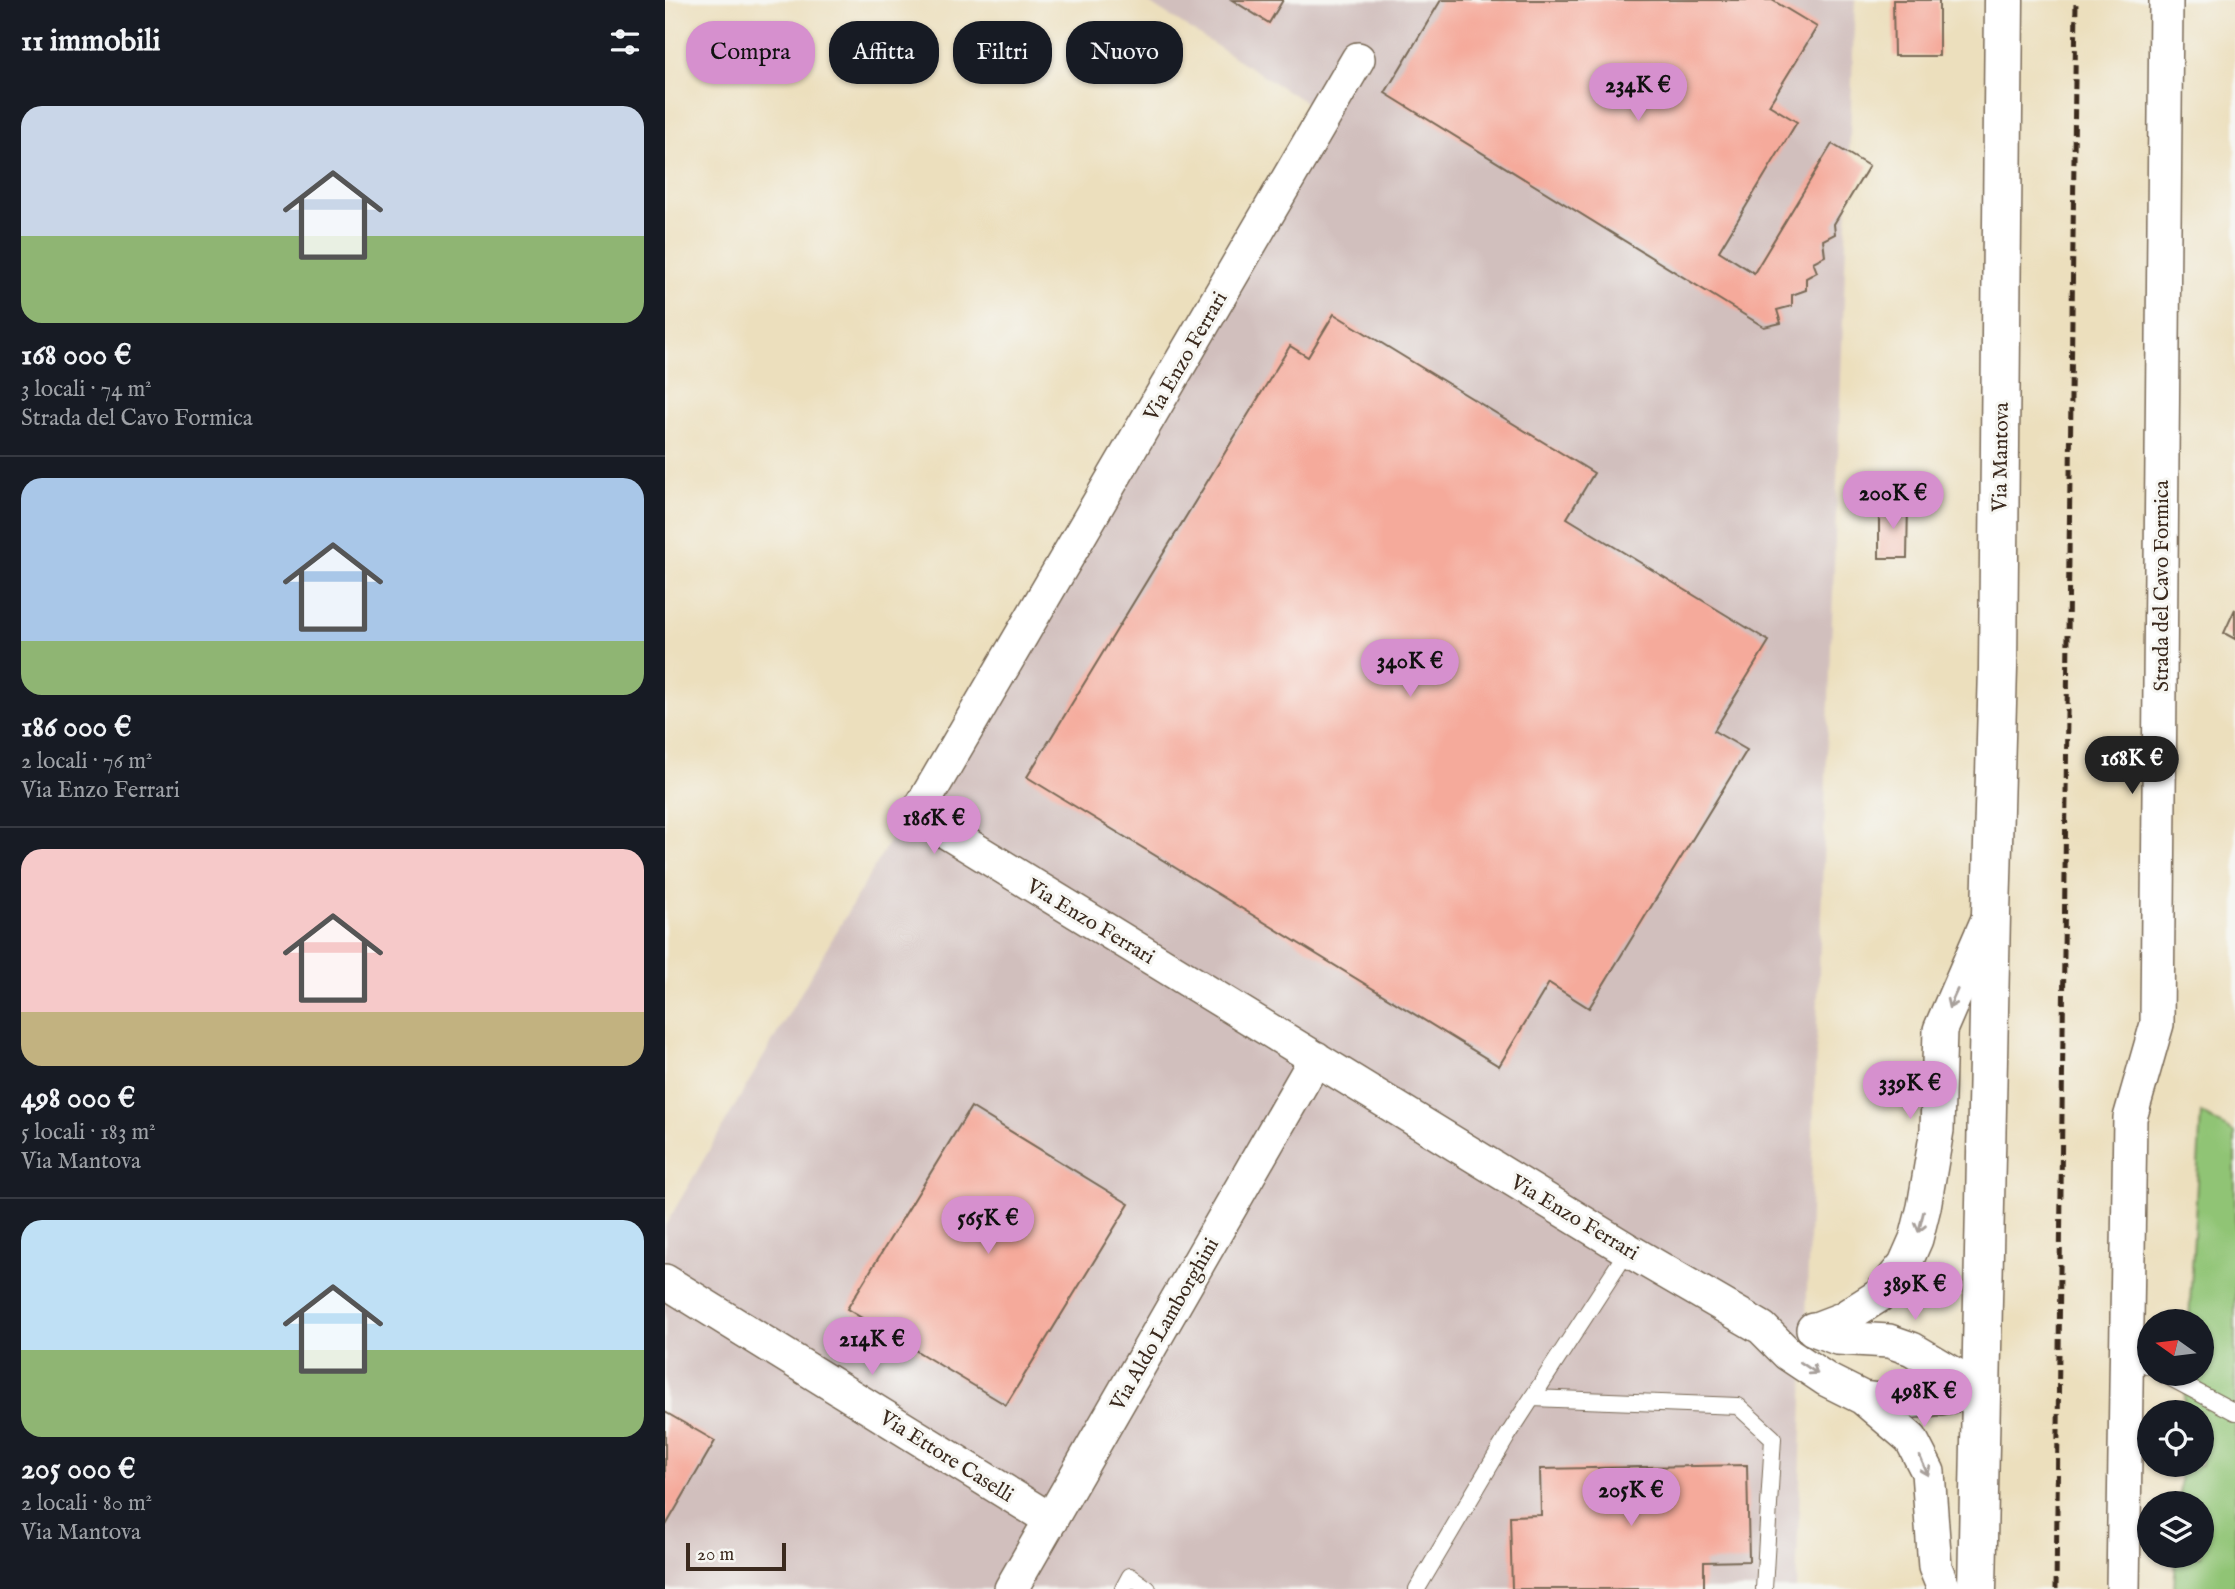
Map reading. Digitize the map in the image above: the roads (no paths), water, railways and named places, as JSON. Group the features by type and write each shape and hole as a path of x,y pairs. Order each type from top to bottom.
{"main road":[{"name":"Via Mantova","path":"1977,1589 1990,914 1998,668 2004,0"}],"street":[{"name":"Strada del Cavo Formica","path":"2137,1330 2130,1118 2157,1024 2165,0"},
{"name":"Via Enzo Ferrari","path":"1359,59 917,814 1629,1250 1762,1328"},
{"name":"Via Mantova","path":"1762,1328 1816,1329 1842,1319 1880,1295 1905,1264 1916,1239 1924,1207 1937,1130 1940,1030 1990,914"},
{"name":"Via Aldo Lamborghini","path":"1011,1589 1316,1058"},
{"name":"Via Ettore Caselli","path":"665,1281 1051,1520"},
{"path":"1762,1328 1788,1354 1827,1380 1863,1398 1911,1439 1928,1472 1935,1567 1944,1589"},
{"name":"Via Mantova","path":"1816,1329 1836,1338 1889,1341 1912,1349 1981,1390"},
{"name":"Strada del Cavo Formica","path":"2123,1589 2137,1375"},
{"path":"1863,1398 1893,1403 1919,1402 1981,1390"}],"lane":[{"path":"1417,1589 1532,1398 1629,1250"},
{"path":"2186,1386 2235,1412"},
{"path":"1532,1398 1738,1406 1773,1438 1764,1589"},
{"path":"1123,1589 1130,1576 1148,1589"}],"railway":[{"path":"2056,1589 2076,0"}]}
